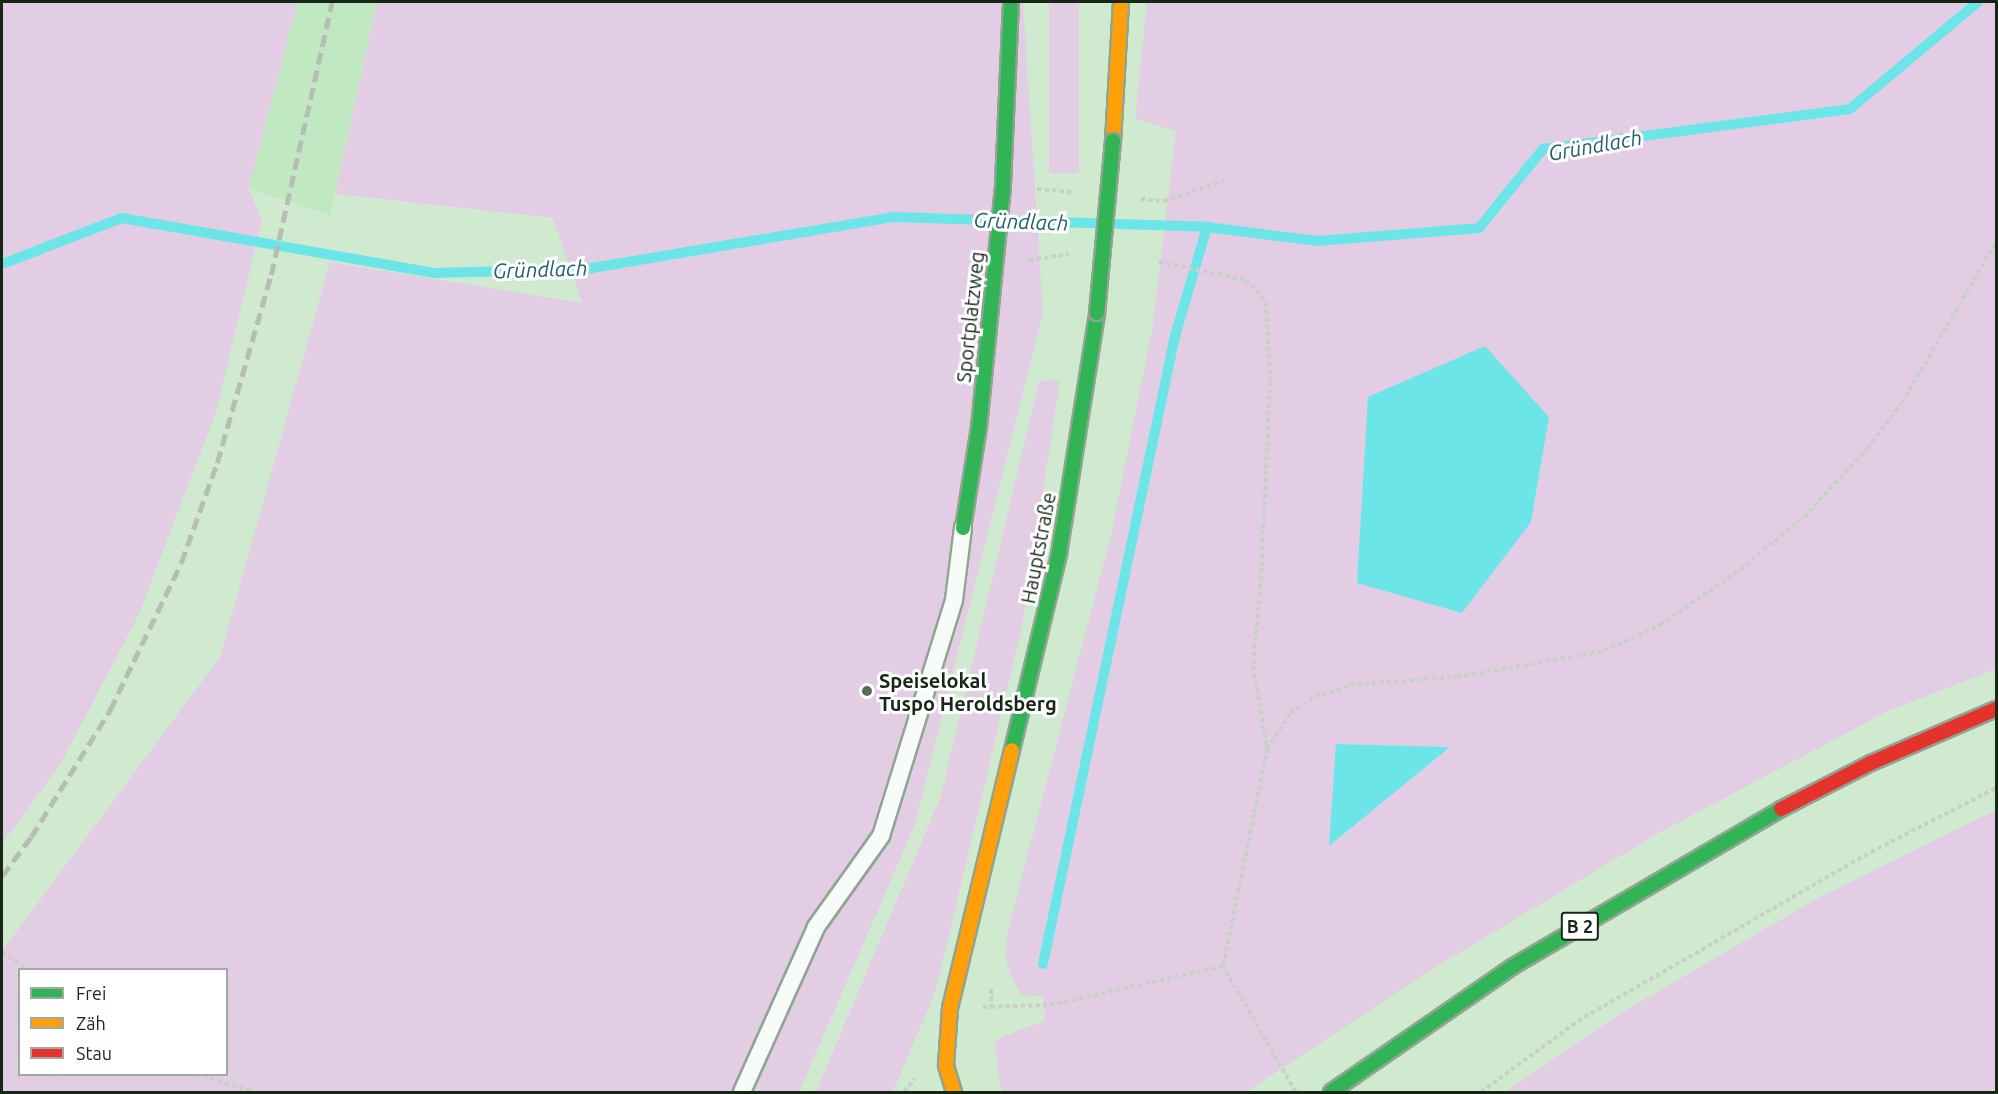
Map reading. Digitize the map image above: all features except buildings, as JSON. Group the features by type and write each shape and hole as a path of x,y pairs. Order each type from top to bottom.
{"street":[{"name":"Sportplatzweg","path":"963,528 979,428 1003,185 1011,2"},
{"name":"Hauptstraße","path":"954,1092 946,1065 950,1008 1059,554 1097,313 1113,141 1121,2"},
{"name":"B 2","path":"1333,1090 1512,967 1743,828 1871,763 1996,709"}],"lane":[{"path":"742,1092 816,927 881,836 954,600 963,528"}],"path":[{"path":"1296,1092 1224,966 1268,749 1290,713 1315,696 1356,684 1457,677 1604,651 1660,624 1734,574 1803,517 1868,448 1902,403 1996,242"},
{"path":"1159,262 1246,280 1266,302 1270,381 1253,666 1268,749"},
{"path":"1481,1092 1578,1021 1871,852 1996,788"},
{"path":"2,952 27,968"},
{"path":"950,1008 1050,1005 1224,966"},
{"path":"202,1076 254,1092"}],"shaded area":[{"path":"2,2 297,2 249,189 262,220 216,412 139,614 60,765 2,844"},
{"path":"297,2 377,2 330,215 249,189"},
{"path":"377,2 1023,2 1043,313 914,827 799,1092 2,1092 2,951 220,657 330,262 582,303 553,218 335,194"},
{"path":"1049,2 1079,2 1079,173 1049,173"},
{"path":"1147,2 1996,2 1996,669 1888,711 1657,834 1426,973 1246,1092 1001,1092 995,1040 1045,1020 1043,996 1021,995 1013,980 1006,961 1007,934 1112,531 1153,324 1176,131 1135,119","holes":["1337,744 1449,747 1330,845"]},
{"path":"1060,380 1023,622 936,990 893,1092 816,1092 941,796 1039,381"},
{"path":"1996,810 1996,1092 1505,1092 1621,1013 1820,897"}],"water":[{"path":"1485,346 1549,417 1531,522 1462,613 1357,583 1368,397"},
{"path":"1336,744 1450,747 1329,846"}],"waterway":[{"name":"Gründlach","path":"2,264 122,218 434,273 586,269 893,217 1207,227 1318,241 1479,228 1543,149 1850,109 1978,2"},
{"path":"1043,964 1175,336 1207,227"}],"railway":[{"path":"2,876 31,837 110,710 181,563 217,463 271,275 332,2"}],"traffic: fast":[{"path":"963,528 979,427 1003,185 1011,2"},
{"path":"1097,313 1113,141"},
{"path":"1012,750 1059,554 1097,313"},
{"path":"1331,1092 1512,967 1781,809"}],"traffic: slow":[{"path":"1113,141 1121,2"},
{"path":"954,1092 946,1065 950,1008 1012,750"}],"traffic: jam":[{"path":"1781,809 1871,763 1996,709"}],"place":[{"name":"Speiselokal Tuspo Heroldsberg","path":"867,691"}]}
